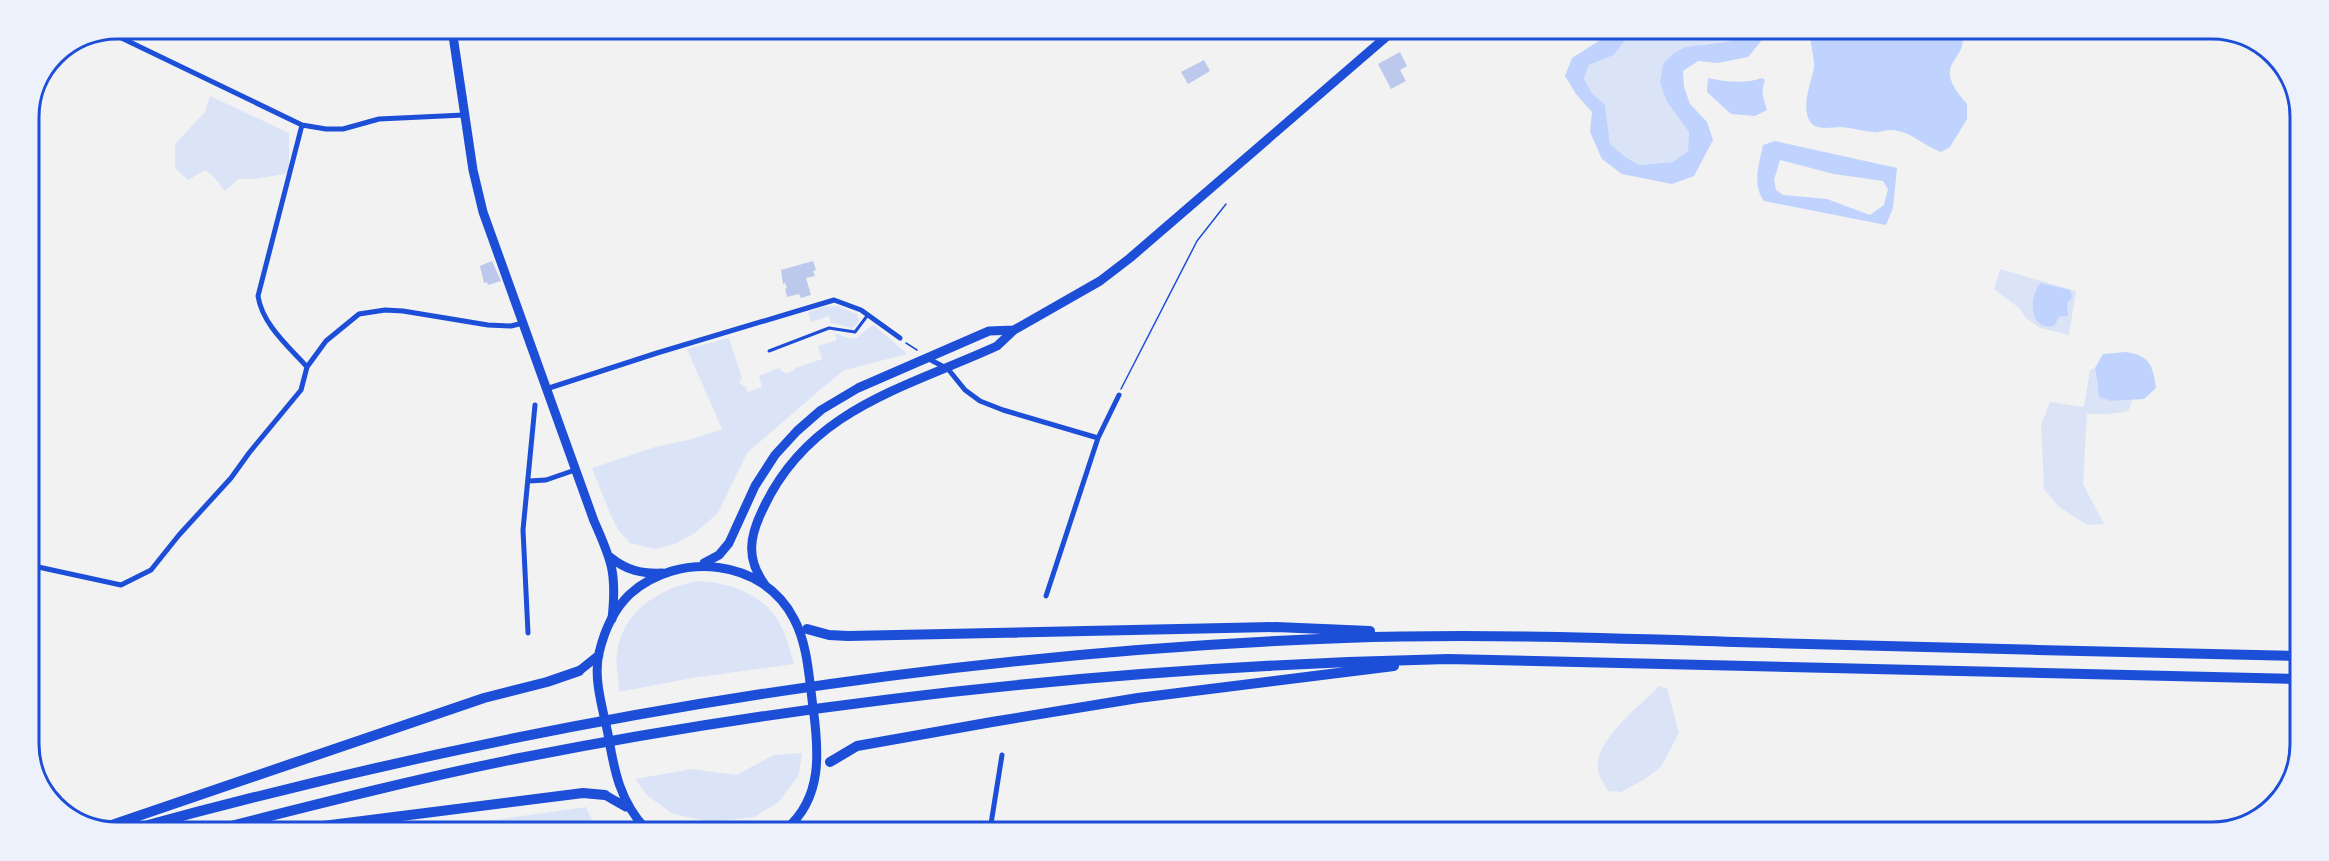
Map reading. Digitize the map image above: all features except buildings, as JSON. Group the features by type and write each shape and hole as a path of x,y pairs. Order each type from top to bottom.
{"highway":[{"path":"807,628 848,636 1276,627 1447,635"},
{"path":"160,822 274,791 452,750 586,723 792,688 999,663 1188,646 1334,638 1558,635 2290,656"},
{"path":"246,822 516,759 792,711 1094,676 1349,661 1448,658 2290,679"},
{"path":"830,762 857,746 992,722 1138,698 1448,658"},
{"path":"121,822 484,698 568,676 579,671"},
{"path":"354,822 583,793 605,795"}],"main road":[{"path":"453,39 464,115 483,212 575,471 610,557 614,584 612,619"},
{"path":"807,628 794,618 765,585 752,559 752,535 776,482 806,445 844,416 997,346 1014,330 1100,281 1130,258 1384,39"},
{"path":"630,810 617,783 598,671 599,655 612,619 629,595 649,579 662,573 713,560 727,547 754,486 785,442 821,410 858,388 989,331 1014,330"},
{"path":"610,557 618,564 636,572 662,573"},
{"path":"696,566 730,569 765,585"},
{"path":"794,618 808,672 815,723 817,776 814,788 797,822"},
{"path":"579,671 599,655"},
{"path":"817,776 830,762"},
{"path":"605,795 617,800 640,822"},
{"path":"794,822 798,818"}],"street":[{"path":"124,39 302,125 343,129 379,119 464,115"},
{"path":"302,125 258,296 259,308 276,332 307,367"},
{"path":"546,389 834,300 861,310 900,338"},
{"path":"39,567 122,585 151,570 179,535 231,478 301,390 307,367 326,341 359,314 403,311 504,326 523,323"},
{"path":"927,358 948,369 965,390 990,405 1098,438"},
{"path":"1046,596 1098,438 1119,395"},
{"path":"528,633 523,530 535,405"},
{"path":"529,481 546,480 575,471"},
{"path":"991,822 1002,755"}],"lane":[{"path":"769,351 829,328 855,332 868,315"}],"path":[{"path":"1119,395 1197,241 1226,204"},
{"path":"900,338 927,358"}],"shaded area":[{"path":"1626,39 1736,39 1705,44 1663,64 1660,83 1667,102 1689,132 1688,151 1673,162 1639,165 1610,144 1605,105 1592,93 1584,77 1589,65 1614,55"},
{"path":"210,96 289,133 289,173 256,179 238,179 225,191 205,170 188,180 175,168 175,144 205,112"},
{"path":"2000,269 2076,291 2069,335 2040,328 1994,289"},
{"path":"838,306 857,314 859,321 853,328 831,323 829,316 811,322 808,312 823,307"},
{"path":"874,325 907,354 845,370 822,388 747,453 718,513 695,533 675,544 655,549 630,543 619,531 592,468 655,447 692,439 722,429 687,349 729,338 742,378 739,383 746,387 747,392 762,387 759,376 779,368 786,374 795,368 822,359 818,346 837,340 835,333 855,338"},
{"path":"2095,368 2097,386 2111,401 2132,400 2129,411 2087,414 2083,484 2104,524 2087,525 2058,506 2044,489 2041,425 2050,402 2084,407 2090,370"},
{"path":"699,581 722,584 745,592 765,605 782,629 794,664 692,678 619,692 617,654 620,639 634,614 645,604 670,589"},
{"path":"1659,686 1667,688 1679,733 1661,767 1621,792 1608,791 1598,770 1598,759 1603,747 1619,725"},
{"path":"802,753 799,775 778,803 754,817 711,822 673,814 648,796 635,779 692,769 736,775 774,755"},
{"path":"586,807 593,822 480,822"}],"water":[{"path":"1602,39 1626,39 1614,55 1589,65 1584,78 1592,93 1605,105 1610,144 1639,165 1673,162 1688,151 1689,132 1667,102 1660,83 1663,64 1673,54 1686,47 1736,39 1762,39 1748,57 1718,63 1698,61 1683,71 1684,87 1690,104 1707,122 1713,140 1694,176 1672,184 1622,174 1602,159 1590,132 1592,112 1576,94 1565,76 1572,58"},
{"path":"1811,39 1962,39 1961,50 1950,70 1956,90 1967,104 1967,119 1950,147 1941,152 1898,131 1875,132 1841,127 1821,128 1812,124 1806,108 1814,68"},
{"path":"1708,78 1735,82 1762,78 1765,80 1763,92 1767,110 1755,116 1731,114 1707,92"},
{"path":"1775,141 1897,168 1893,208 1886,225 1764,201 1757,181 1763,145","holes":["1780,160 1834,174 1883,181 1888,189 1884,205 1870,215 1827,199 1783,195 1776,190 1774,180"]},
{"path":"2041,283 2070,290 2072,298 2067,303 2068,316 2059,317 2054,326 2044,326 2039,323 2033,312 2033,299"},
{"path":"2126,352 2140,356 2149,363 2156,388 2144,399 2111,401 2099,397 2095,368 2103,354"}]}
